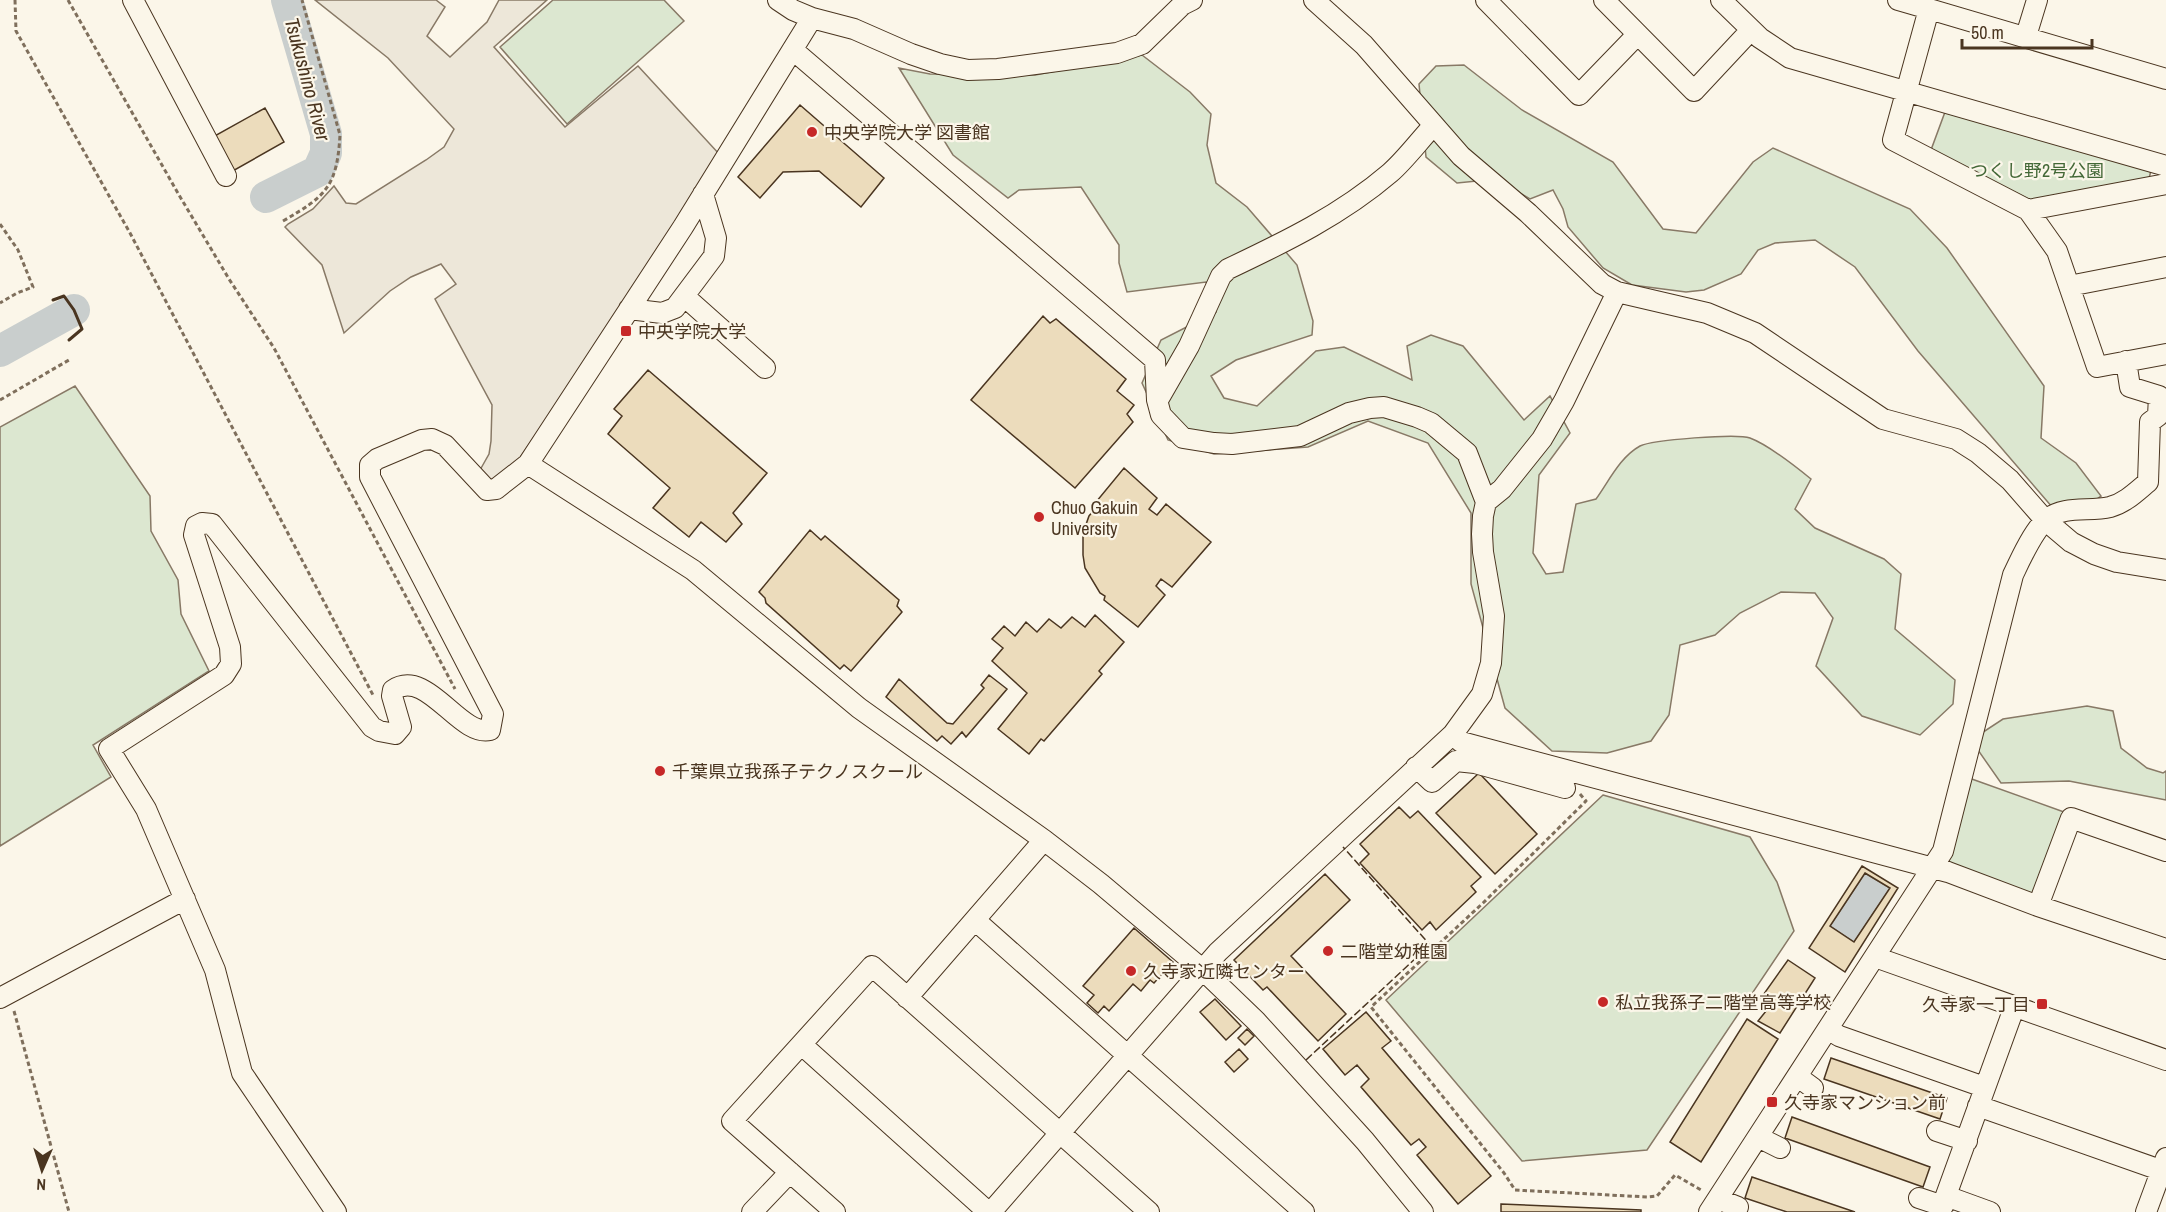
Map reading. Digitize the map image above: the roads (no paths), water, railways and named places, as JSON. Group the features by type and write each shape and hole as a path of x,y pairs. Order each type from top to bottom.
{"street":[{"path":"133,0 226,176"},
{"path":"778,0 793,10 812,18 854,29 940,64 968,70 998,69 1117,53 1142,44 1182,5 1192,0"},
{"path":"1314,0 1364,45 1433,126 1476,170 1528,213 1602,284 1617,292 1707,313 1755,333 1883,418 1956,439 1978,453 2010,480 2045,520 2071,542 2094,554 2117,562 2166,570"},
{"path":"1486,0 1579,95 1637,34"},
{"path":"1604,0 1694,91 1752,30"},
{"path":"1721,0 1760,38 1790,58 2166,166"},
{"path":"1898,0 2166,79"},
{"path":"2026,36 2037,0"},
{"path":"1929,9 1893,140 2028,210 2057,251 2097,367 2166,354"},
{"path":"336,1212 242,1073 215,970 146,809 109,749 224,675 231,664 230,647 194,536 196,526 202,523 212,524 372,727 395,734 401,727 392,696 393,690 407,685 414,686 432,696 474,728 487,732 490,730 493,714 370,477 370,465 377,459 422,440 432,439 445,445 488,490 496,489 507,482 528,464 703,194 812,18"},
{"path":"793,50 1155,360 1157,400 1163,418 1183,438 1232,444 1300,436 1359,410 1384,407 1399,410 1431,423 1467,453 1486,501 1482,516 1483,552 1494,616 1491,663 1482,694 1453,734 1218,952 989,1212 802,1045"},
{"path":"1157,400 1189,346 1221,276 1228,269 1322,222 1390,172 1433,126"},
{"path":"2028,210 2166,184"},
{"path":"629,309 669,312 675,308 714,256 716,238 703,194"},
{"path":"2068,286 2166,267"},
{"path":"1486,501 1502,489 1542,439 1564,401 1617,292"},
{"path":"684,296 765,368"},
{"path":"1713,1206 1758,1137 1805,1083 1828,1029 1943,851 2013,575 2045,520 2058,512 2110,507 2130,498 2148,482 2150,422 2158,416 2159,396 2130,387 2126,361"},
{"path":"528,464 693,570 859,708 1044,840 1101,884 1203,970 1256,1021 1365,1141 1423,1212"},
{"path":"1453,734 1461,742 1948,872 2038,906 2166,949"},
{"path":"1416,767 1432,782 1456,761 1475,763 1565,788"},
{"path":"2038,906 2071,818 2166,851"},
{"path":"908,998 1044,840"},
{"path":"5,996 185,899"},
{"path":"976,921 1300,1211"},
{"path":"1875,957 2166,1060"},
{"path":"835,1212 732,1121 872,966 1149,1212"},
{"path":"1943,1205 2014,1008"},
{"path":"1828,1029 1839,1036 1984,1087"},
{"path":"1978,1106 2164,1166 2146,1212"},
{"path":"1937,1131 1967,1141"},
{"path":"1758,1137 1780,1148"},
{"path":"752,1212 790,1172"},
{"path":"1919,1198 1943,1205 1990,1212"},
{"path":"1713,1206 1738,1207"}],"waterway":[{"name":"Tsukushino River","path":"266,197 318,171 326,153 326,134 287,0"},
{"name":"Tsukushino River","path":"0,351 74,310"}],"place":[{"name":"中央学院大学 図書館","path":"812,132"},
{"name":"中央学院大学","path":"626,331"},
{"name":"Chuo Gakuin University","path":"1039,517"},
{"name":"千葉県立我孫子テクノスクール","path":"660,771"},
{"name":"二階堂幼稚園","path":"1328,951"},
{"name":"久寺家近隣センター","path":"1131,971"},
{"name":"私立我孫子二階堂高等学校","path":"1603,1002"},
{"name":"久寺家一丁目","path":"2042,1004"},
{"name":"久寺家マンション前","path":"1772,1102"}],"park label":[{"name":"つくし野2号公園","path":"2037,170"}]}
